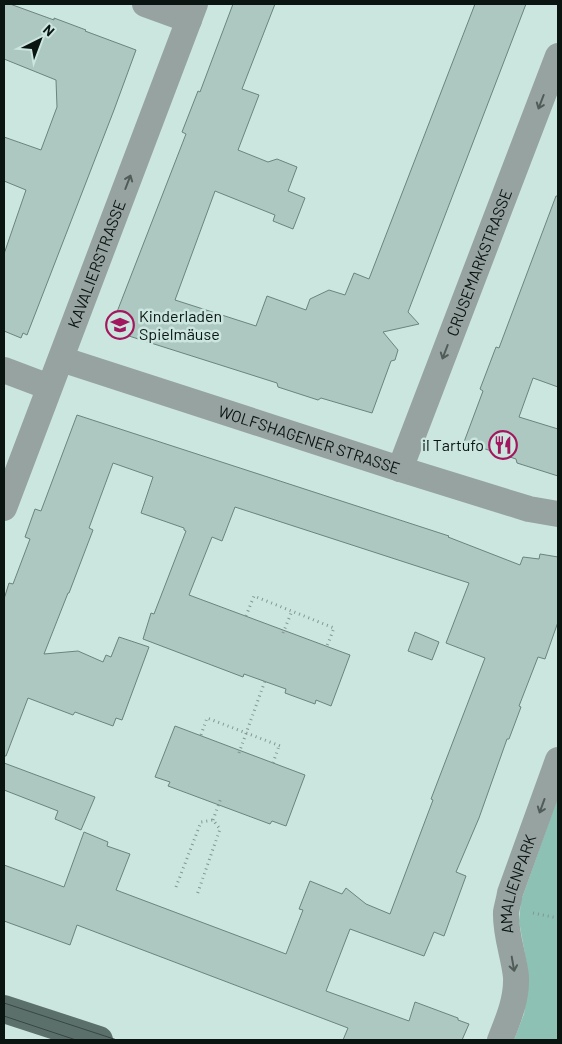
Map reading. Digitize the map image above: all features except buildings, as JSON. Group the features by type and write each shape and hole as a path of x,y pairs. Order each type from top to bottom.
{"main road":[{"path":"4,1009 99,1040"}],"street":[{"name":"KAVALIERSTRASSE","path":"4,508 192,12 145,4"},
{"name":"CRUSEMARKSTRASSE","path":"400,469 558,56"},
{"name":"WOLFSHAGENER STRASSE","path":"61,359 400,469 529,509 558,514"},
{"path":"4,370 49,387"},
{"name":"AMALIENPARK","path":"500,1040 511,1013 516,991 516,976 506,912 513,884 558,760"}],"path":[{"path":"246,616 254,596 334,628 327,646"},
{"path":"283,633 292,611"},
{"path":"239,753 266,678"},
{"path":"200,735 206,718 281,746 273,763"},
{"path":"213,820 221,798"},
{"path":"176,887 201,822 213,820"},
{"path":"197,895 220,829 213,820"},
{"path":"531,913 558,918"}],"green space":[{"path":"558,797 558,1040 514,1040 524,1014 528,985 527,965 519,921 521,901"}],"tram line":[{"path":"4,1003 117,1040"},
{"path":"4,1016 76,1040"}],"place":[{"name":"Kinderladen Spielmäuse","path":"120,325"},
{"name":"il Tartufo","path":"503,445"}]}
